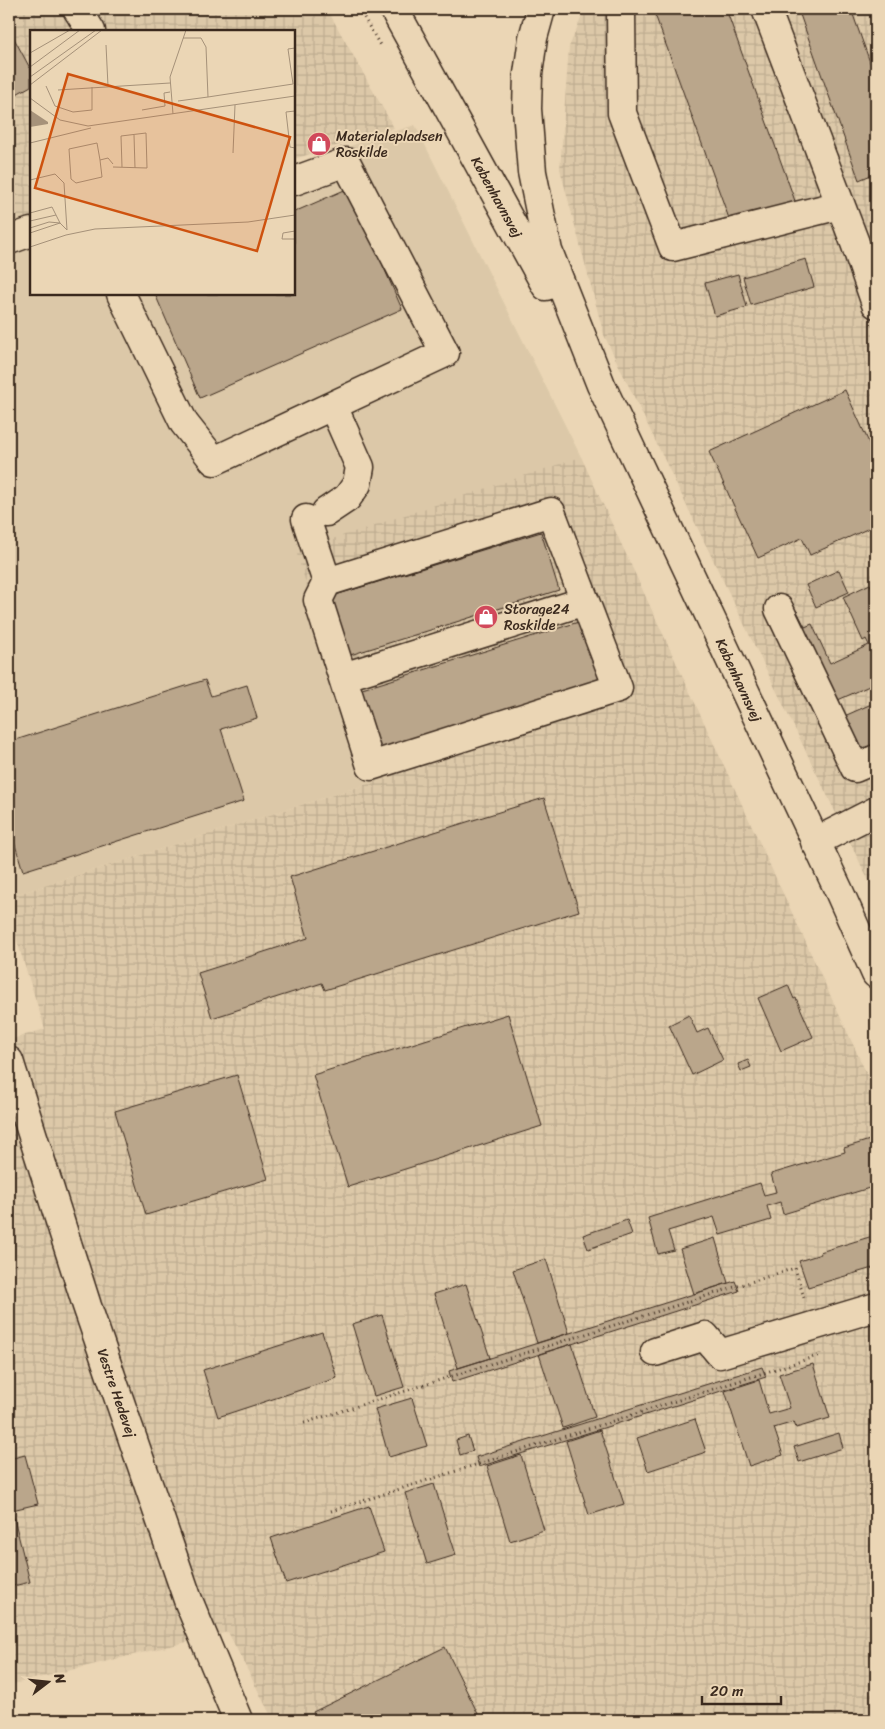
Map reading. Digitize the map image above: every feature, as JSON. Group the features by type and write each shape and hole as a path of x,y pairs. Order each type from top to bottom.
{"main road":[{"path":"77,9 89,30"},
{"name":"Københavnsvej","path":"394,9 601,385"},
{"name":"Københavnsvej","path":"541,9 533,38 528,74 527,109 532,172 548,251 601,385 839,891 876,974"},
{"path":"621,9 622,113 673,247 840,205"},
{"path":"766,9 855,243 876,304"},
{"path":"121,295 184,423 214,462 445,353 346,162 295,181"},
{"path":"9,240 30,232"},
{"path":"327,582 551,512 618,688 371,766 318,600 327,582 316,516 347,498 357,484 360,467 333,406"},
{"path":"343,677 585,601"},
{"path":"779,609 855,768 876,759"},
{"path":"815,842 876,811"},
{"name":"Vestre Hedevej","path":"9,1061 98,1340 188,1600 238,1720"},
{"path":"655,1352 705,1336 720,1354 876,1307"}],"path":[{"path":"304,1423 795,1268 820,1355 331,1510"}],"shaded area":[{"name":"Materialepladsen Roskilde","path":"9,9 327,9 394,128 295,159 295,30 30,30 30,242 9,250"},
{"path":"585,9 876,9 876,896 604,335 560,169 569,47"},
{"path":"415,125 581,457 685,684 9,897 9,254 30,247 30,295 295,295 295,164"},
{"path":"581,457 876,1094 876,1720 273,1720 228,1632 9,1685 9,1040 45,1029 9,916 9,897 368,784 296,551"}],"building":[{"path":"653,9 726,9 795,201 731,224"},
{"path":"798,9 851,9 876,79 876,173 859,180"},
{"path":"9,29 30,68 30,87 11,97 9,93"},
{"path":"349,188 402,309 200,398 155,295 295,295 295,212"},
{"path":"806,259 814,287 751,305 743,277"},
{"path":"738,274 747,307 715,316 705,283"},
{"path":"845,390 876,458 876,504 871,506 876,517 876,525 810,555 802,538 758,558 709,452"},
{"path":"541,532 559,590 347,656 329,597"},
{"path":"839,570 849,592 816,607 806,585"},
{"path":"870,584 876,598 876,683 838,700 824,670 817,673 790,614 797,611 805,627 812,624 830,663 869,645 866,639 863,641 843,597"},
{"path":"585,620 604,680 378,751 359,690"},
{"path":"205,680 211,696 247,685 257,718 221,729 244,801 23,871 9,825 9,742"},
{"path":"876,702 876,745 855,754 840,718"},
{"path":"544,798 579,911 325,990 322,983 212,1018 198,973 308,938 290,877"},
{"path":"788,985 794,999 796,998 813,1037 781,1051 758,998"},
{"path":"508,1014 542,1126 348,1187 313,1075"},
{"path":"689,1015 697,1033 708,1028 723,1060 692,1075 669,1025"},
{"path":"748,1060 751,1067 741,1071 738,1064"},
{"path":"237,1075 268,1179 146,1215 115,1111"},
{"path":"876,1138 876,1186 783,1214 780,1202 767,1206 771,1220 720,1235 714,1217 668,1231 674,1250 658,1254 648,1218 760,1183 764,1195 776,1192 771,1174 845,1152 844,1148"},
{"path":"627,1220 632,1234 588,1249 583,1235"},
{"path":"876,1235 876,1267 808,1287 799,1261 821,1254 820,1252"},
{"path":"715,1238 728,1283 694,1294 680,1249"},
{"path":"546,1259 569,1333 537,1343 513,1270"},
{"path":"735,1281 739,1291 452,1382 449,1371"},
{"path":"466,1284 490,1358 458,1368 434,1294"},
{"path":"382,1315 404,1387 374,1396 352,1324"},
{"path":"322,1332 337,1378 218,1417 203,1370"},
{"path":"572,1344 595,1417 563,1428 539,1354"},
{"path":"813,1364 830,1418 796,1428 794,1422 774,1428 783,1455 749,1466 725,1391 759,1380 769,1414 790,1408 779,1374"},
{"path":"762,1367 766,1377 479,1467 476,1457"},
{"path":"412,1398 427,1446 389,1457 375,1409"},
{"path":"695,1419 706,1452 648,1471 637,1438"},
{"path":"600,1430 624,1504 589,1515 566,1441"},
{"path":"839,1433 843,1448 799,1462 794,1447"},
{"path":"468,1436 473,1451 460,1455 456,1440"},
{"path":"25,1455 38,1504 12,1510 30,1582 9,1587 9,1459"},
{"path":"521,1455 544,1530 510,1541 487,1466"},
{"path":"434,1484 456,1555 427,1564 405,1493"},
{"path":"369,1506 384,1552 286,1583 271,1538"},
{"path":"445,1647 481,1720 317,1720 313,1712"}],"place":[{"name":"Materialepladsen Roskilde","path":"319,144"},
{"name":"Storage24 Roskilde","path":"486,617"}]}
